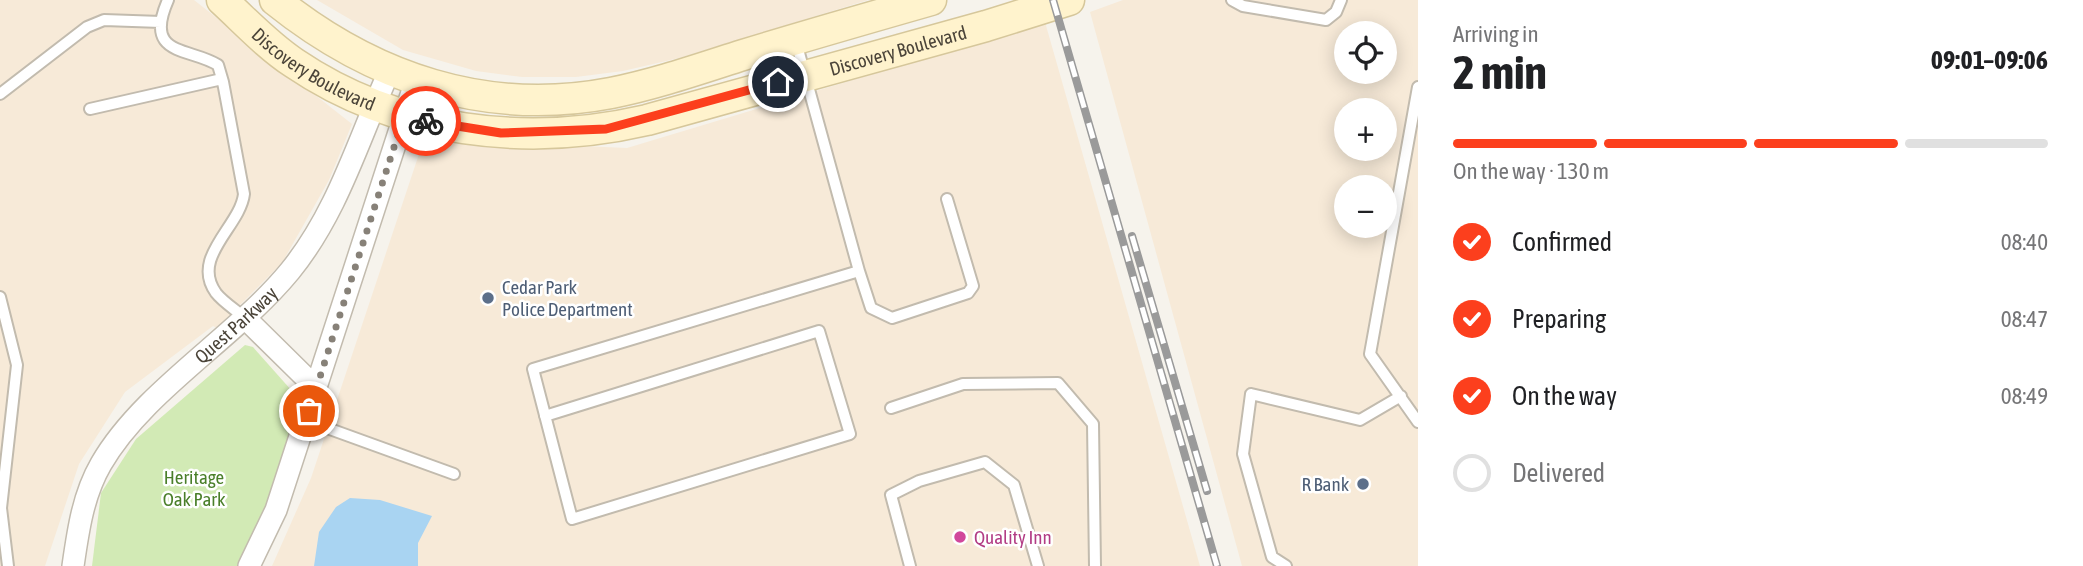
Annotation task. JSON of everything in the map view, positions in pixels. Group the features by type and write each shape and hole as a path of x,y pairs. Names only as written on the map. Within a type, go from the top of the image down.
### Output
{"street":[{"name":"Discovery Boulevard","path":"222,0 292,62 337,90 404,116 501,133 606,129 986,26 1069,0"},
{"name":"Discovery Boulevard","path":"275,0 343,47 402,76 462,93 508,99 562,99 609,93 665,80 931,0"},
{"name":"Quest Parkway","path":"74,566 87,496 100,466 119,436 245,318 289,272 314,239 336,200 373,106 402,76"},
{"path":"249,566 276,510 404,116 402,76"},
{"path":"245,318 306,378 313,396"}],"lane":[{"path":"168,0 161,22 162,36 172,48 187,55 205,57 218,65 222,79 244,194 242,209 210,255 210,278 216,292 245,318"},
{"path":"1232,0 1243,6 1326,20 1336,12 1341,0"},
{"path":"0,94 87,27 104,20 161,22"},
{"path":"795,39 871,308 892,318 968,293 973,286 947,199"},
{"path":"90,109 222,79"},
{"path":"1418,87 1370,354 1418,422"},
{"path":"545,416 819,331 850,434 572,519 545,416 533,369 859,271"},
{"path":"0,297 17,365 1,508 8,566"},
{"path":"891,408 963,384 1058,383 1093,424 1096,566"},
{"path":"1286,566 1272,557 1243,454 1251,394 1360,420 1401,397"},
{"path":"313,396 327,428 454,474"},
{"path":"910,566 891,495 919,481 985,462 1014,485 1038,566"}],"shaded area":[{"path":"0,0 194,0 352,124 329,180 282,263 217,328 213,326 125,392 79,464 45,566 0,566"},
{"path":"317,0 868,0 679,58 623,71 576,77 522,77 476,71 403,50"},
{"path":"1123,0 1418,0 1418,566 1242,566 1090,12"},
{"path":"1045,22 1200,566 272,566 311,478 424,139 627,148"}],"green space":[{"name":"Heritage Oak Park","path":"245,345 253,347 300,400 300,409 259,532 238,566 92,566 101,493 136,439"}],"water":[{"path":"350,498 380,500 432,516 418,543 418,566 314,566 319,532 336,507"}],"railway":[{"path":"1053,0 1217,566"},
{"path":"1132,236 1207,491"}],"way so far":[{"path":"309,411 404,116 426,121"}],"place":[{"name":"Cedar Park Police Department","path":"488,298"},
{"name":"R Bank","path":"1363,484"},
{"name":"Quality Inn","path":"960,537"}],"route":[{"path":"426,121 501,133 606,129 647,120 778,82"}]}
